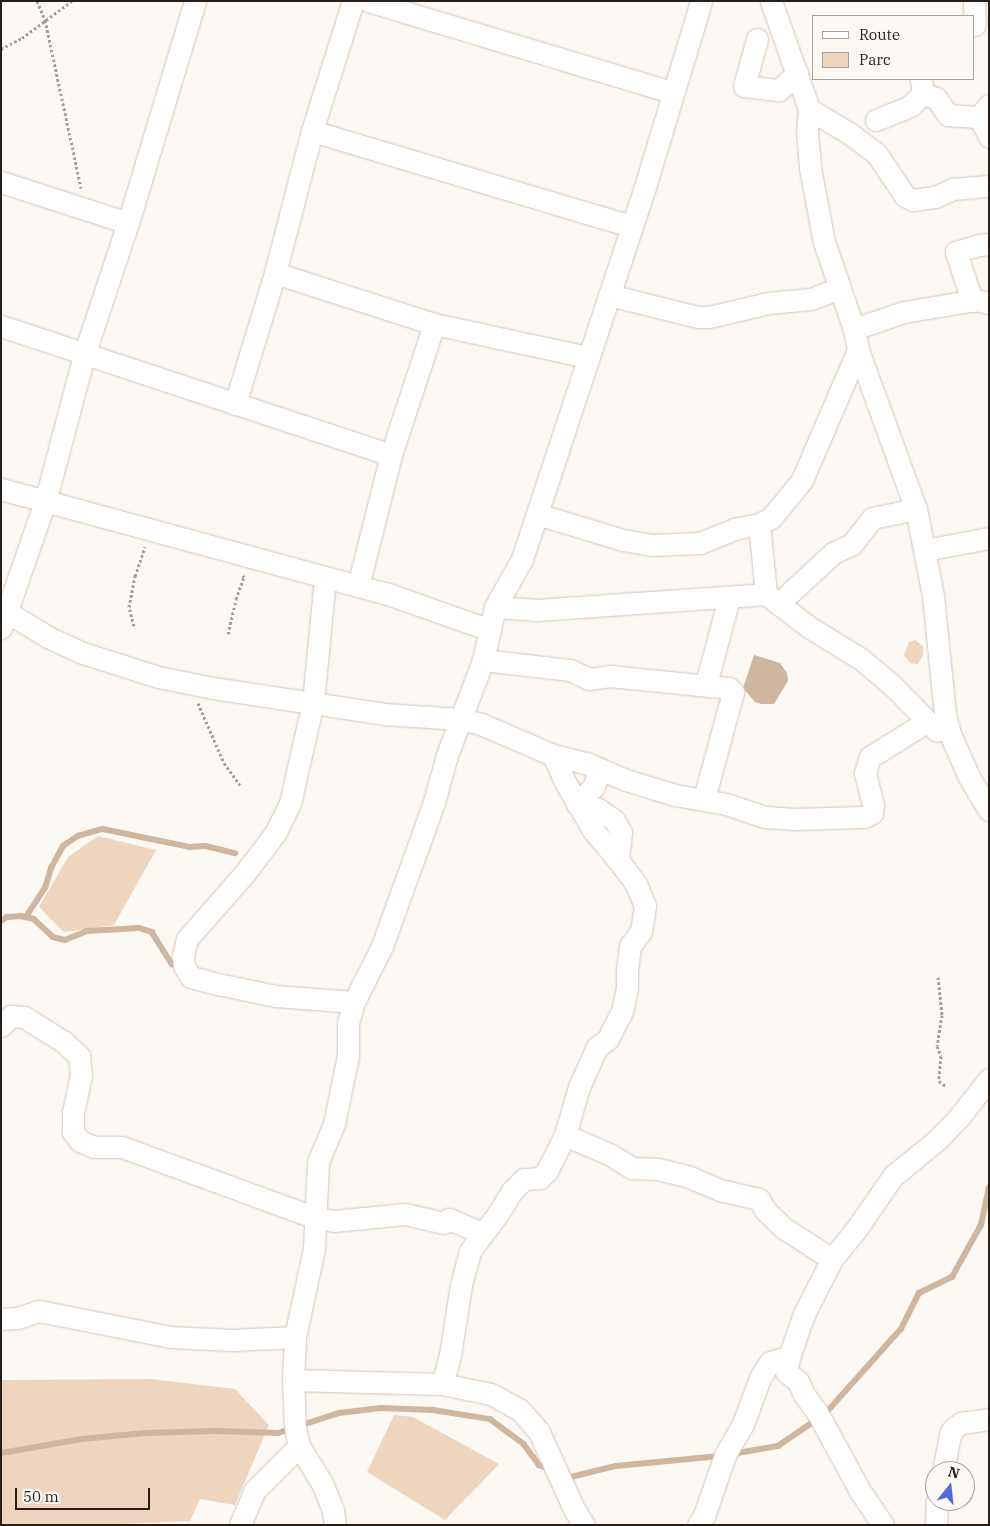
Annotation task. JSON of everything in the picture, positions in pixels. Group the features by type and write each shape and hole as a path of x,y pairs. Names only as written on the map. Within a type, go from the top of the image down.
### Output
{"street":[{"path":"195,1 128,223 84,355 44,502 4,620 83,653 158,677 384,714 460,719 481,724 553,755 586,762 626,780 675,795 704,799 765,817 795,819 864,817 872,813 873,805 865,773 870,757 926,722"},
{"path":"235,404 275,273 312,131 353,1"},
{"path":"368,1 672,92"},
{"path":"335,1525 333,1510 322,1483 299,1446 294,1421 293,1380 295,1338 314,1248 318,1162 334,1124 348,1056 348,1024 354,1002 385,937 434,802 460,719 467,706 483,660 495,607 522,559 609,294 701,1"},
{"path":"771,1 809,109 807,132 814,190 824,242 854,330 858,350 916,509 933,596 945,715 950,734 969,777 989,810"},
{"path":"974,1 979,26"},
{"path":"757,39 744,86 780,90 797,73"},
{"path":"876,120 910,106 922,86 936,98 948,115 984,111 989,137"},
{"path":"809,109 876,153 905,196 913,200 935,197 953,189 989,186"},
{"path":"312,131 630,226"},
{"path":"1,182 95,214 128,223"},
{"path":"854,330 904,312 980,302 956,252 989,244"},
{"path":"275,273 434,324 588,357"},
{"path":"609,294 698,317 710,318 768,303 811,298 840,288"},
{"path":"358,586 391,455 434,324"},
{"path":"1,326 391,455"},
{"path":"537,514 600,534 650,545 700,543 734,530 759,524 771,518 802,480 858,350"},
{"path":"1,489 388,594 490,630"},
{"path":"772,599 833,553 852,544 872,518 916,509"},
{"path":"759,524 772,599"},
{"path":"925,550 989,538"},
{"path":"325,578 313,702 290,803 276,832 240,880 187,939 183,955 184,966 191,976 218,984 276,996 354,1002"},
{"path":"495,607 537,610 729,598 772,599 808,628 861,659 892,685 926,722 936,730 950,734"},
{"path":"706,684 729,598"},
{"path":"483,660 570,670 589,679 610,676 643,681 706,684 729,688 733,692 704,799"},
{"path":"553,755 577,804"},
{"path":"577,804 594,786 599,769"},
{"path":"442,1384 450,1355 461,1284 470,1252 497,1216 512,1191 524,1179 540,1178 547,1171 565,1135 579,1087 597,1047 608,1039 622,1010 627,988 630,946 641,931 645,906 636,884 618,860 621,832 614,820 598,809 577,804"},
{"path":"1,1026 11,1016 24,1017 64,1042 79,1056 81,1075 73,1112 72,1132 80,1141 94,1147 122,1148 316,1218 334,1221 405,1214 443,1223 449,1219 482,1234"},
{"path":"883,1525 860,1491 817,1412 803,1393 798,1381 786,1372 789,1357 804,1314 832,1259 856,1231 893,1176 937,1140 960,1116 989,1079"},
{"path":"565,1135 612,1155 632,1168 658,1169 687,1176 720,1190 759,1199 765,1210 785,1229 832,1259"},
{"path":"1,1319 17,1318 39,1312 170,1337 232,1340 295,1338"},
{"path":"698,1525 704,1516 725,1455 743,1424 760,1378 770,1362 789,1357"},
{"path":"293,1380 442,1384 491,1394 520,1410 538,1432 574,1509 584,1525"},
{"path":"945,1461 950,1434 954,1428 961,1423 989,1419"},
{"path":"240,1525 255,1490 299,1446"},
{"path":"936,1525 937,1511"}],"path":[{"path":"37,1 45,20 81,187 95,214"},
{"path":"1,49 72,1"},
{"path":"134,626 129,607 135,576 147,542"},
{"path":"226,551 244,577 228,634"},
{"path":"193,684 198,704 218,750 240,785"},
{"path":"938,977 942,1015 937,1046 941,1056 940,1081 947,1087"}],"green space":[{"path":"915,640 923,646 923,655 918,664 910,663 904,655 909,642"},
{"path":"98,836 156,850 114,925 64,932 39,907 68,857"},
{"path":"151,1379 235,1389 269,1425 235,1505 200,1499 190,1521 99,1525 1,1525 1,1380"},
{"path":"394,1415 413,1417 499,1464 445,1520 367,1472"}],"shaded area":[{"path":"754,655 780,663 787,673 788,681 774,704 755,702 743,688"}],"waterway":[{"path":"26,917 45,888 51,868 63,846 78,836 103,829 190,847 206,846 235,853"},
{"path":"1,921 7,917 21,916 34,919 53,937 65,940 87,931 139,928 152,932 172,964"},
{"path":"824,1415 901,1329 919,1293 952,1277 981,1225 989,1188"},
{"path":"299,1426 339,1413 381,1408 433,1410 490,1419 524,1444 539,1465 549,1469"},
{"path":"732,1454 778,1446 816,1420"},
{"path":"1,1453 82,1439 145,1433 215,1431 278,1433 290,1429"},
{"path":"564,1477 567,1478 616,1466 720,1456"}]}
